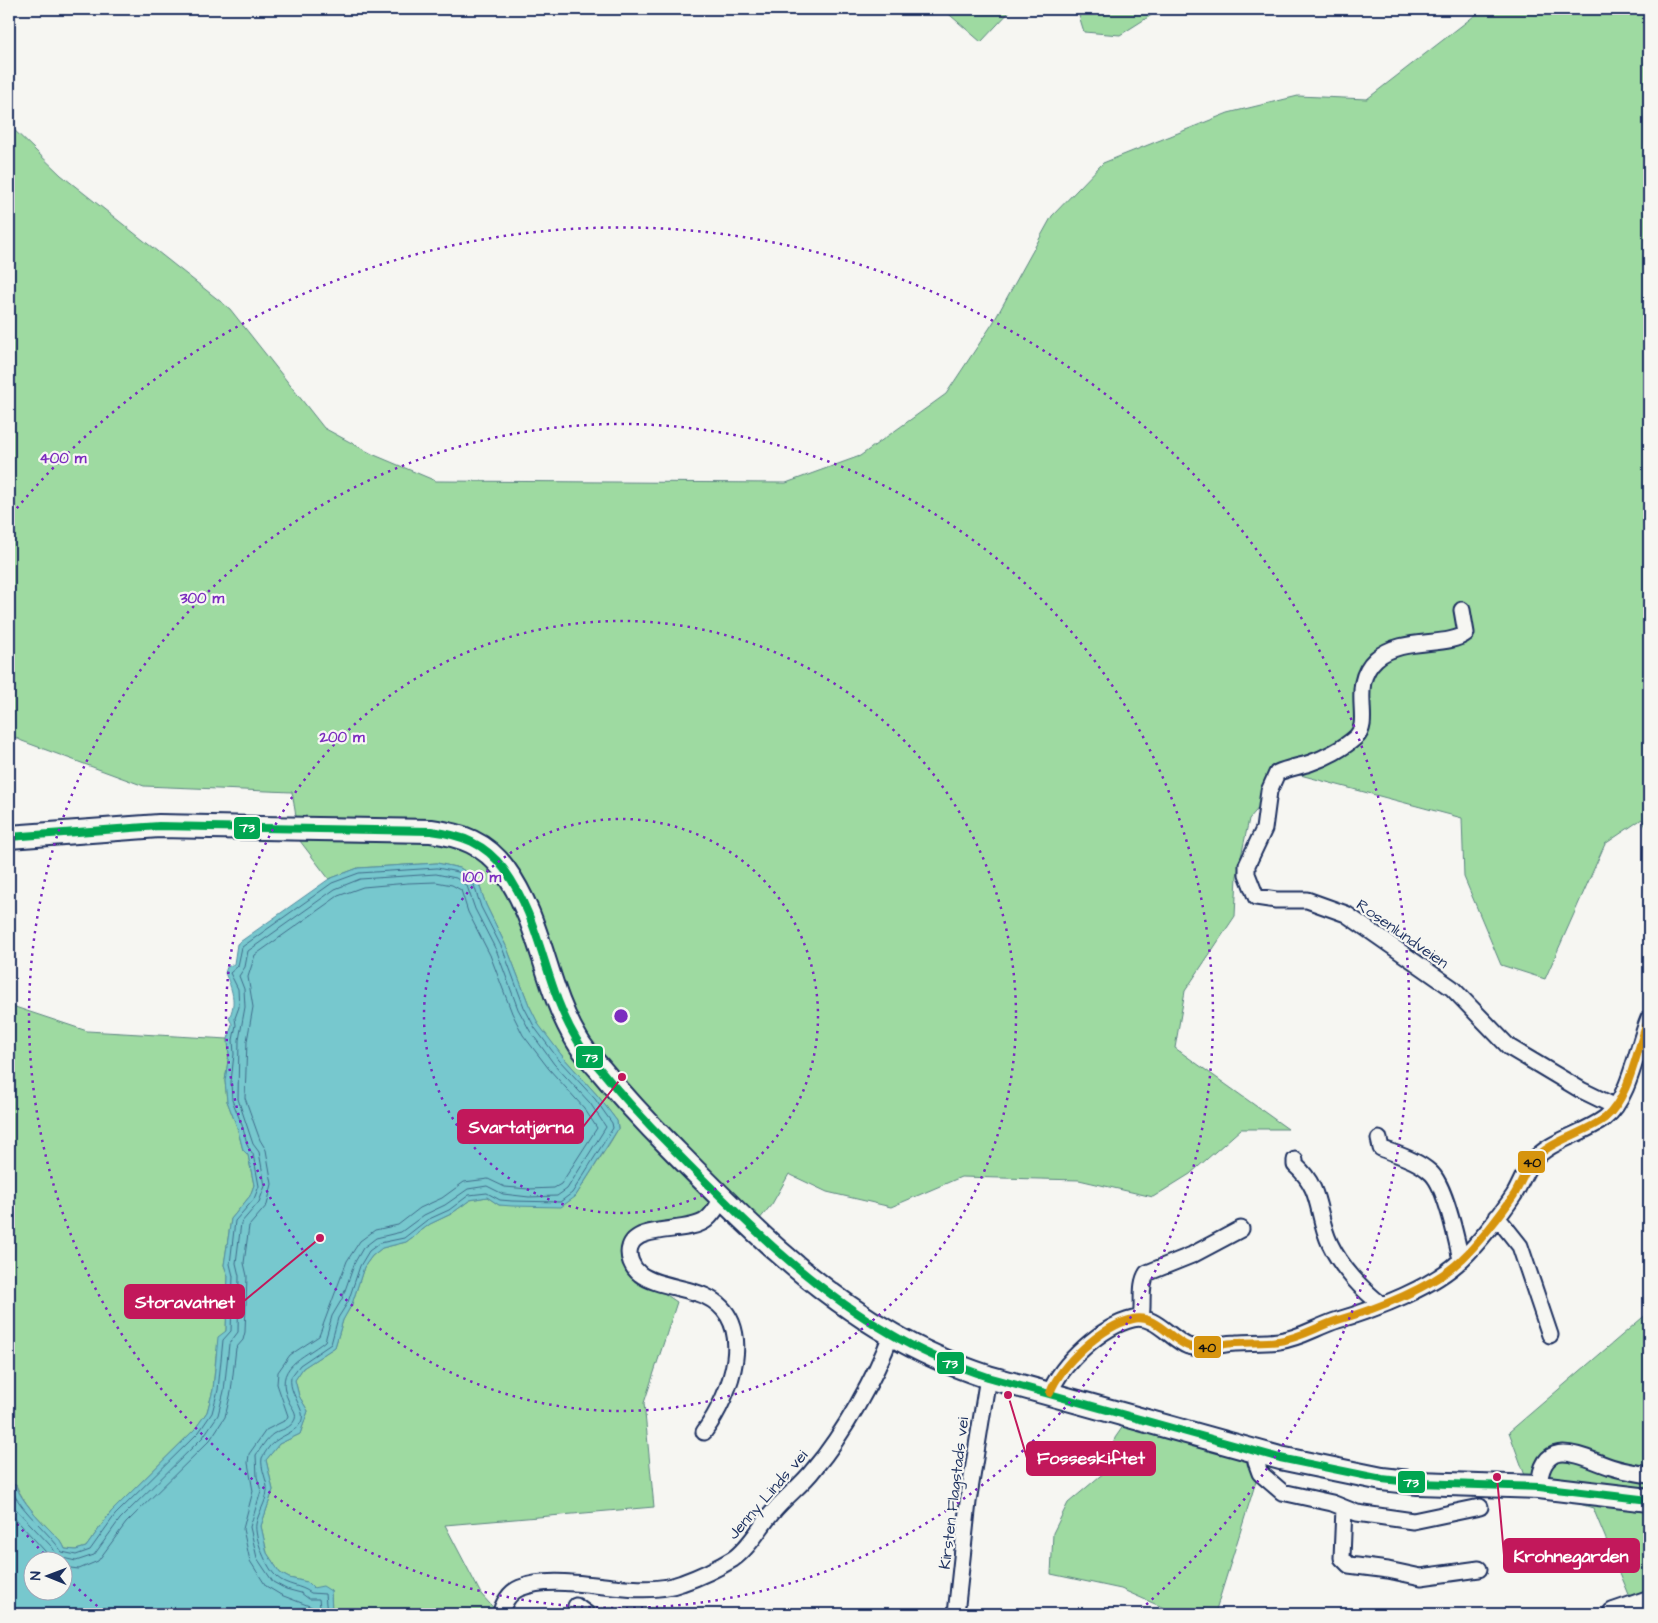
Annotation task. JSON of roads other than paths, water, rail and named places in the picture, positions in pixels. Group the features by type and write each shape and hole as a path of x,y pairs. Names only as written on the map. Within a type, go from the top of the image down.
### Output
{"main road":[{"path":"9,837 188,825 431,831 465,838 485,848 503,867 518,890 530,914 563,1017 578,1043 636,1112 722,1199 807,1276 891,1334 959,1366 988,1377 1257,1452 1382,1479 1418,1484 1539,1487 1649,1500"},
{"path":"1614,1614 1649,1602"}],"street":[{"name":"Rosenlundveien","path":"1462,610 1466,633 1460,638 1430,641 1393,649 1377,658 1369,667 1364,674 1361,684 1363,721 1358,736 1320,759 1287,768 1277,773 1269,791 1264,830 1247,865 1249,882 1256,897 1276,900 1307,900 1346,914 1452,988 1509,1047 1581,1090 1614,1106"},
{"path":"1050,1393 1054,1384 1081,1351 1112,1327 1141,1318 1150,1321 1188,1346 1206,1347 1233,1343 1288,1340 1382,1305 1427,1283 1461,1260 1514,1194 1532,1162 1556,1144 1604,1119 1614,1106 1634,1067 1649,1018"},
{"path":"1379,1140 1381,1148 1413,1161 1432,1174 1438,1183 1457,1238 1461,1260"},
{"path":"1294,1160 1295,1165 1304,1172 1314,1189 1330,1244 1347,1270 1370,1296 1382,1305"},
{"path":"704,1432 714,1418 728,1389 735,1359 735,1332 732,1323 721,1306 704,1296 639,1274 631,1264 629,1252 633,1240 639,1236 682,1228 705,1220 722,1199"},
{"path":"1497,1217 1520,1246 1550,1335"},
{"path":"1141,1318 1142,1284 1147,1273 1192,1256 1241,1229"},
{"name":"Jenny Linds vei","path":"501,1614 502,1608 512,1593 530,1585 559,1583 634,1588 674,1586 733,1559 744,1549 782,1501 818,1464 856,1405 891,1334"},
{"name":"Kirsten Flagstads vei","path":"956,1614 968,1502 988,1377"},
{"path":"1257,1452 1256,1462 1260,1473 1282,1492 1344,1508 1356,1513 1413,1521 1480,1507"},
{"path":"1539,1487 1540,1478 1548,1459 1555,1454 1564,1452 1574,1453 1613,1468 1649,1475"},
{"path":"1344,1508 1342,1558 1349,1565 1421,1578 1479,1569"}],"water":[{"path":"437,863 460,868 477,878 486,905 507,948 529,1005 539,1025 563,1057 598,1096 617,1121 618,1129 575,1197 561,1207 499,1205 487,1197 470,1200 451,1214 430,1224 406,1242 382,1248 372,1256 364,1267 352,1304 343,1320 335,1347 303,1368 295,1380 299,1396 308,1411 300,1434 279,1444 266,1460 273,1490 261,1526 267,1553 280,1573 289,1578 307,1582 313,1588 323,1586 331,1591 332,1614 9,1614 9,1485 15,1485 31,1509 60,1540 65,1549 76,1550 86,1547 111,1512 195,1429 207,1412 213,1390 218,1337 226,1331 228,1276 224,1265 231,1219 250,1196 254,1185 248,1155 243,1150 227,1101 225,1081 229,1054 228,1039 232,1024 229,1018 233,1001 225,973 227,967 234,964 237,944 329,879 358,868"}],"place":[{"name":"Svartatjørna","path":"622,1077"},
{"name":"Storavatnet","path":"320,1238"},
{"name":"Fosseskiftet","path":"1008,1395"},
{"name":"Krohnegården","path":"1497,1477"}]}
